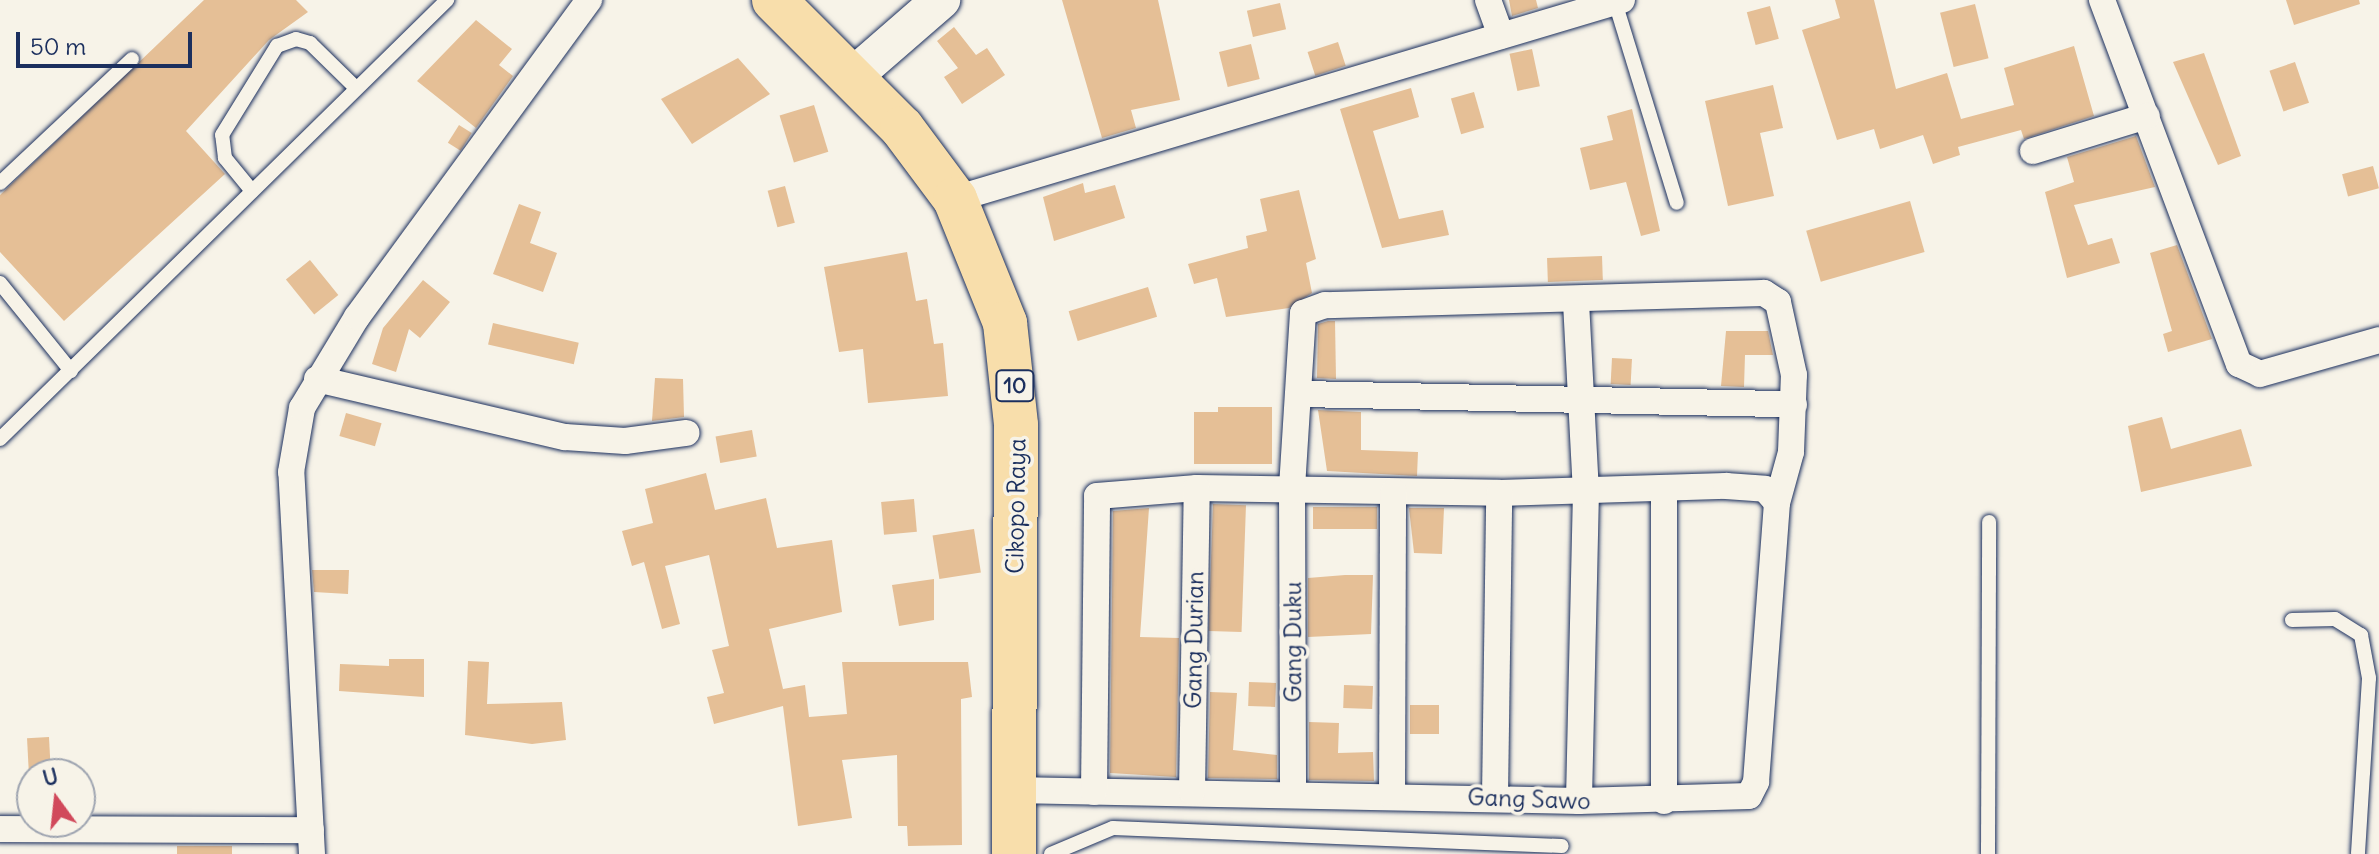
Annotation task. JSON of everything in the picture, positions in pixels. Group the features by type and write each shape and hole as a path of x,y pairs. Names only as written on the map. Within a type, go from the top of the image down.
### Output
{"highway":[{"name":"Cikopo Raya","path":"774,0 902,128 955,199 992,281 1015,385 1014,854"}],"main road":[{"path":"850,79 941,0"}],"street":[{"path":"12,837 311,842 291,472 295,435 317,379 589,0"},
{"path":"1488,0 1501,36"},
{"path":"2102,0 2244,368 2260,374 2379,340"},
{"path":"955,199 1618,1"},
{"path":"2033,151 2147,116"},
{"name":"Gang Sawo","path":"1013,790 1579,801 1743,799 1755,787 1777,503 1794,404 1785,311 1764,293 1576,302"},
{"path":"1576,302 1585,401 1586,491 1579,801"},
{"name":"Gang Duku","path":"1293,795 1292,489 1301,394 1298,324 1311,308 1576,302"},
{"path":"317,379 565,437 625,441 686,433"},
{"path":"1301,394 1794,404"},
{"path":"1094,792 1094,501 1197,488 1499,493 1664,492 1754,487 1770,492 1777,503"},
{"name":"Gang Durian","path":"1192,792 1197,488"},
{"path":"1392,796 1393,492"},
{"path":"1664,492 1664,801"},
{"path":"1495,797 1499,493"}],"lane":[{"path":"0,439 447,0"},
{"path":"1618,1 1677,203"},
{"path":"252,191 225,158 222,135 277,46 296,39 310,43 356,88"},
{"path":"0,183 132,59"},
{"path":"0,283 71,371"},
{"path":"1988,854 1989,522"},
{"path":"2292,620 2335,619 2361,635 2369,678 2358,854"},
{"path":"1051,854 1113,828 1474,849 1562,846"}],"building":[{"path":"204,0 296,0 308,12 269,40 186,131 225,174 64,321 0,252 0,195"},
{"path":"1062,0 1158,0 1180,100 1131,110 1136,128 1102,138"},
{"path":"1509,0 1536,0 1538,8 1512,16"},
{"path":"1835,0 1874,0 1896,89 1947,73 1961,119 2014,105 2004,68 2074,46 2094,116 2024,139 2021,130 1958,147 1960,155 1933,164 1923,135 1880,149 1874,129 1837,140 1802,30 1840,18"},
{"path":"2286,0 2359,0 2360,4 2294,25"},
{"path":"1280,3 1286,29 1253,37 1247,11"},
{"path":"1975,4 1989,58 1954,67 1940,13"},
{"path":"1770,6 1779,39 1756,45 1747,12"},
{"path":"476,20 512,49 499,65 513,76 476,128 417,81"},
{"path":"954,27 976,55 987,48 1005,75 962,104 944,77 958,68 937,41"},
{"path":"1338,42 1346,66 1315,76 1308,52"},
{"path":"1251,44 1260,79 1228,87 1219,52"},
{"path":"1532,49 1540,86 1517,91 1510,54"},
{"path":"2204,53 2241,156 2218,165 2173,62"},
{"path":"738,58 770,94 692,144 661,99"},
{"path":"2295,62 2309,103 2283,111 2269,71"},
{"path":"1773,85 1783,128 1760,133 1774,196 1728,206 1705,101"},
{"path":"1411,88 1419,117 1373,131 1399,219 1443,210 1449,235 1382,248 1340,109"},
{"path":"1474,92 1484,128 1461,134 1451,99"},
{"path":"814,105 828,152 794,162 780,116"},
{"path":"1632,109 1660,231 1641,236 1626,182 1590,190 1580,148 1613,140 1607,116"},
{"path":"459,125 472,133 461,151 448,143"},
{"path":"2136,136 2155,187 2074,205 2088,245 2112,238 2120,263 2067,278 2045,192 2074,182 2067,157"},
{"path":"2373,166 2379,188 2348,196 2342,174"},
{"path":"1083,183 1085,193 1115,185 1125,218 1054,241 1043,197"},
{"path":"785,186 795,223 777,227 768,191"},
{"path":"1299,190 1316,259 1306,263 1312,293 1289,308 1226,317 1217,278 1194,284 1188,264 1248,248 1246,236 1267,231 1260,199"},
{"path":"1910,201 1925,252 1821,282 1806,231"},
{"path":"519,204 541,212 530,243 557,253 543,292 493,274"},
{"path":"2177,245 2212,339 2168,352 2163,334 2172,331 2150,253"},
{"path":"907,252 916,301 927,299 934,344 943,343 948,396 868,403 863,349 839,352 824,267"},
{"path":"1602,256 1603,280 1548,282 1547,258"},
{"path":"310,260 338,295 314,314 286,280"},
{"path":"423,280 450,302 420,338 409,329 396,372 372,364 383,328"},
{"path":"1148,287 1157,317 1078,341 1069,311"},
{"path":"1335,321 1336,379 1317,378 1318,324"},
{"path":"493,323 579,343 574,364 488,344"},
{"path":"1726,331 1768,331 1773,355 1745,355 1744,387 1721,386"},
{"path":"1612,358 1632,359 1631,385 1611,384"},
{"path":"655,378 683,379 684,417 652,421"},
{"path":"1218,407 1272,407 1272,464 1194,464 1194,412 1218,412"},
{"path":"1318,410 1361,412 1361,450 1418,452 1417,476 1327,471"},
{"path":"346,413 382,423 375,446 339,436"},
{"path":"2162,417 2171,449 2241,429 2252,466 2141,492 2128,426"},
{"path":"752,430 757,457 720,463 716,436"},
{"path":"706,473 715,510 766,498 777,548 832,540 842,612 769,629 783,689 805,685 809,717 847,714 842,662 968,662 972,697 961,699 962,845 908,846 907,826 898,826 897,755 842,760 852,818 798,826 783,706 714,724 707,697 724,693 712,650 729,646 709,555 665,566 680,624 662,629 644,562 632,566 622,531 653,523 645,489"},
{"path":"914,499 917,532 884,535 881,502"},
{"path":"1213,504 1246,505 1242,632 1209,631"},
{"path":"1313,507 1377,507 1377,529 1313,529"},
{"path":"1149,508 1140,637 1179,638 1176,777 1110,773 1113,511"},
{"path":"1409,508 1444,508 1442,554 1414,553"},
{"path":"974,529 981,572 939,579 933,536"},
{"path":"312,570 349,570 348,594 314,592"},
{"path":"1373,575 1371,634 1308,637 1308,578"},
{"path":"934,579 934,620 899,626 892,585"},
{"path":"389,659 424,659 424,697 339,691 340,664 389,666"},
{"path":"468,661 489,662 487,704 562,702 566,740 532,744 465,735"},
{"path":"1249,682 1276,683 1275,707 1248,706"},
{"path":"1344,685 1373,686 1372,709 1343,708"},
{"path":"1210,692 1237,693 1233,750 1277,755 1277,779 1208,778"},
{"path":"1410,705 1439,705 1439,734 1410,734"},
{"path":"1309,722 1339,723 1338,753 1373,752 1374,781 1309,780"},
{"path":"49,737 50,758 28,758 27,738"},
{"path":"177,846 232,846 232,854 177,854"}]}
